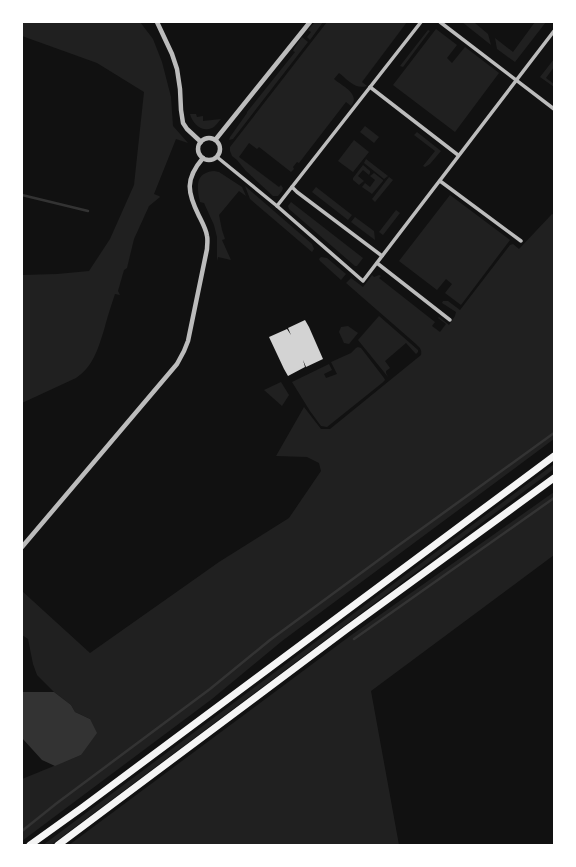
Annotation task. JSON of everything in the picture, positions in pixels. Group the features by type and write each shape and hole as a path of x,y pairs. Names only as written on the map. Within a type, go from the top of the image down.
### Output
{"highway":[{"path":"30,845 89,803 554,456"},
{"path":"58,845 346,629 554,478"}],"street":[{"path":"157,22 172,54 177,70 183,123 186,129 201,142"},
{"path":"216,139 310,22"},
{"path":"277,206 421,22"},
{"path":"440,22 554,109"},
{"path":"217,157 277,206 363,281 554,31"},
{"path":"370,87 458,155"},
{"path":"208,138 216,139 221,148 220,153 214,159 206,160 198,150 199,146 201,142 208,138"},
{"path":"22,546 176,364 184,351 188,341 207,249 207,236 189,192 190,179 203,158"},
{"path":"440,181 521,241"},
{"path":"292,187 296,192 382,256"},
{"path":"377,263 450,320"}],"shaded area":[{"path":"22,22 140,22 153,39 162,62 171,97 173,126 188,143 176,139 154,194 160,197 149,206 134,239 127,268 124,270 118,291 120,295 115,294 99,344 91,363 82,374 76,378 22,403 22,275 89,271 110,239 134,185 144,92 97,63 22,36"},
{"path":"315,22 323,22 310,40 307,37 311,32 308,30"},
{"path":"327,22 407,22 362,82 367,86 363,87 355,85 339,73 334,79 352,94 354,98 353,102 351,106 346,102 299,163 297,162 293,167 294,169 291,172 259,147 257,149 249,143 239,157 279,187 281,185 283,188 282,191 278,196 273,196 232,156 230,147"},
{"path":"462,22 475,23 488,34 491,45"},
{"path":"535,22 546,22 515,62 497,49 495,38 513,52"},
{"path":"436,29 457,45 447,58 452,63 465,47 499,73 455,132 393,85"},
{"path":"428,30 430,31 403,67 400,66"},
{"path":"302,37 308,42 233,139 229,140 247,112 295,52 293,51"},
{"path":"554,59 554,67 546,78 554,84 554,87 540,77"},
{"path":"190,114 196,114 197,117 203,116 203,121 221,119 213,127 205,129 195,124"},
{"path":"365,126 379,137 374,143 360,132"},
{"path":"417,132 441,151 430,164 425,167 423,166 435,151 414,135"},
{"path":"354,140 369,152 353,172 338,161"},
{"path":"366,159 388,176 384,179 364,163"},
{"path":"363,165 370,171 370,173 369,175 363,170 358,176 364,181 359,185 353,180 353,178"},
{"path":"214,171 219,172 242,187 246,196 239,191 219,215 225,239 222,240 231,260 218,257 217,261 217,237 214,225 204,203 200,202 199,198 199,179 205,173"},
{"path":"374,173 383,181 372,194 362,187 365,183 370,187 375,180 370,176"},
{"path":"389,177 393,180 375,202 372,199"},
{"path":"245,186 312,244 314,249 312,252 250,199"},
{"path":"316,187 352,215 348,220 312,192"},
{"path":"450,195 510,240 461,305 445,293 452,284 446,279 437,290 399,261"},
{"path":"291,202 363,258 357,266 355,266 289,209 288,206"},
{"path":"396,210 400,213 383,235 379,232"},
{"path":"552,214 554,215 554,439 282,641 212,699 22,841 22,779 81,755 90,719 75,712 71,705 54,692 37,675 33,664 28,639 22,635 22,591 90,653 219,562 289,518 321,471 319,463 307,457 276,456 304,407 321,429 330,429 421,355 421,351 416,344 346,283 351,278 363,287 372,275 374,277 379,275 381,276 379,278 435,322 432,326 440,332 446,324 438,318 439,317 449,325 456,312 442,303 443,301 448,301 460,310 510,245 513,244 519,249"},
{"path":"355,217 374,231 375,240 351,222"},
{"path":"321,257 327,258 346,274 341,280 320,261 319,259"},
{"path":"379,316 418,350 416,354 406,343 385,361 390,368 386,371 388,377 358,340"},
{"path":"348,326 358,333 349,344 344,343 339,332 341,327"},
{"path":"358,347 361,348 385,380 327,427 321,426 292,382 329,364 332,370 324,374 326,378 337,374 331,362 351,353"},
{"path":"281,382 289,395 282,406 264,390"},
{"path":"554,464 554,469 51,845 43,845"},
{"path":"554,492 554,555 371,691 399,845 69,845 350,636"},
{"path":"22,692 54,692 71,705 75,712 90,719 97,733 81,755 55,766 42,760 22,738"}],"building":[{"path":"305,320 323,359 306,367 303,360 305,367 288,376 269,337 287,329 291,335 288,328"}],"waterway":[{"path":"22,195 88,211"},
{"path":"22,831 57,803 210,689 270,640 554,433"},
{"path":"354,639 554,498"}]}
